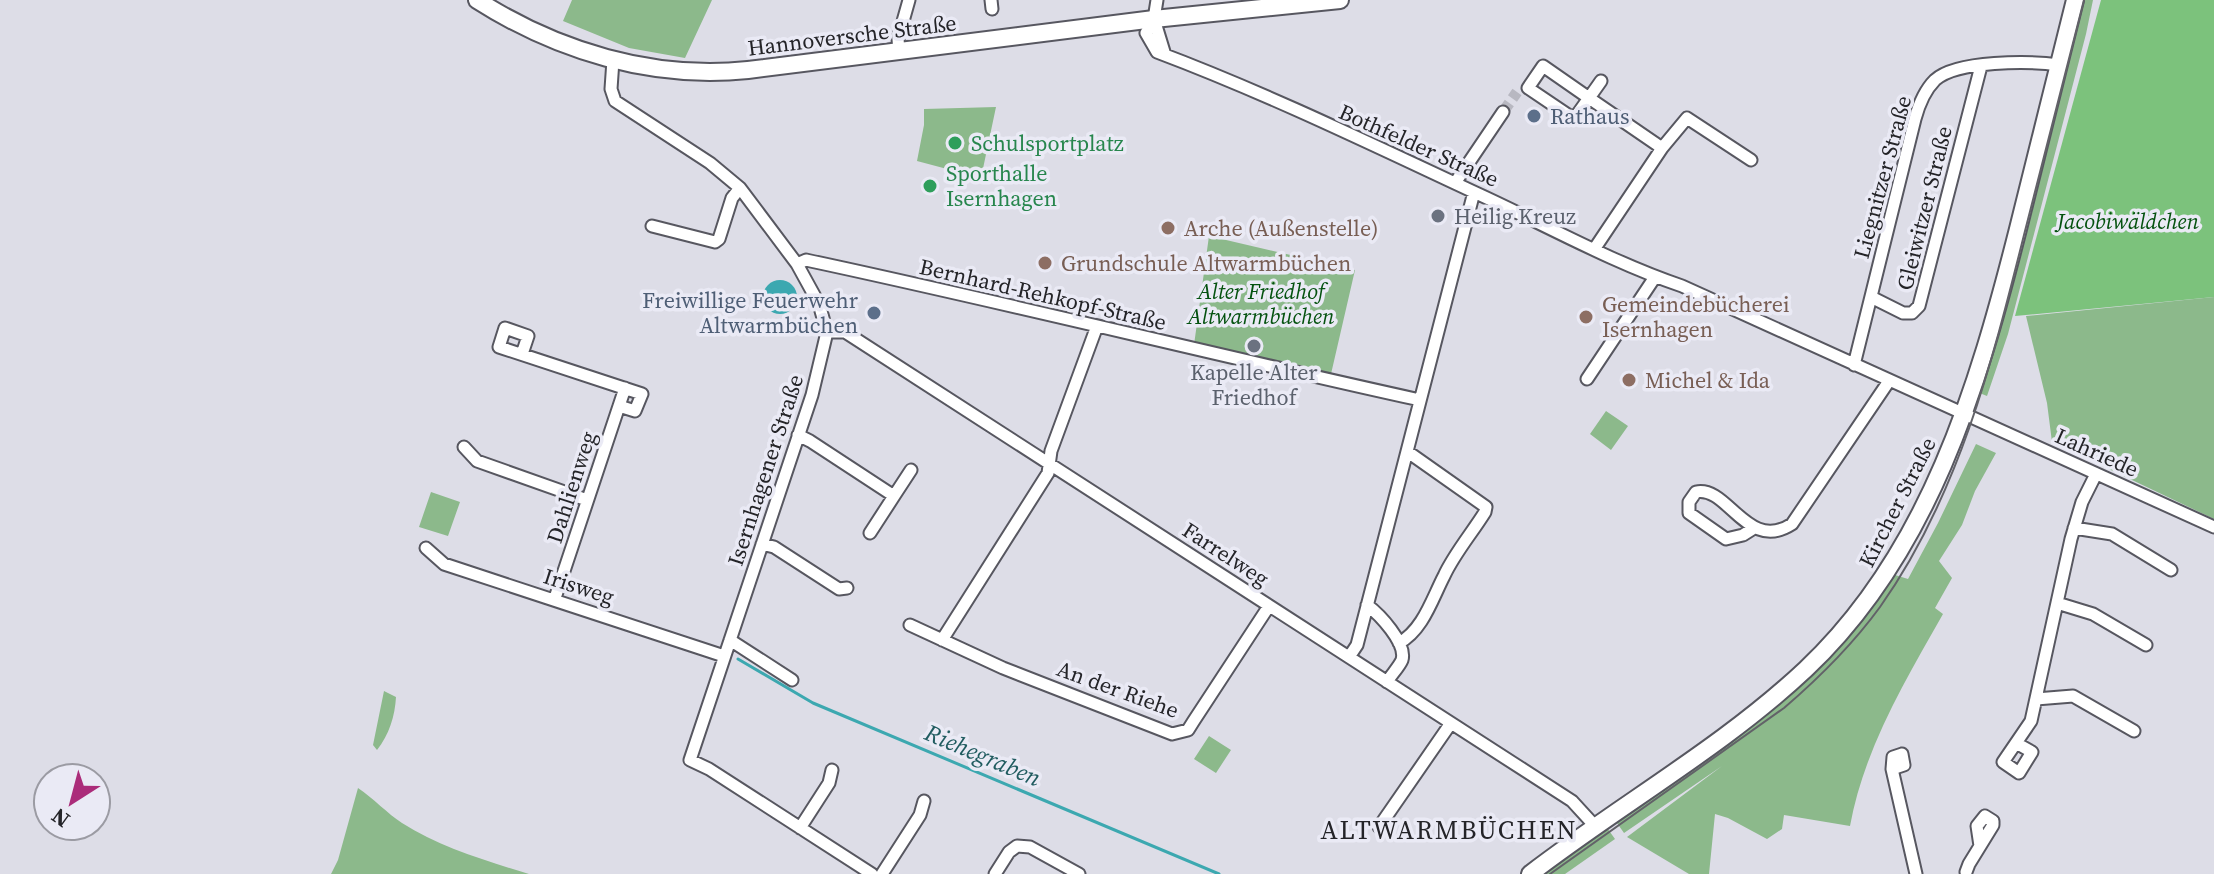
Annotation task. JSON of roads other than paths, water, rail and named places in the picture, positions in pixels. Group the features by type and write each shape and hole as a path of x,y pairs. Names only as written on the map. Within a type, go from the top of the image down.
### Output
{"main road":[{"name":"Hannoversche Straße","path":"477,0 548,38 613,60 666,70 735,72 1154,19 1247,4 1340,0"},
{"name":"Kircher Straße","path":"1530,874 1594,825 1727,733 1807,668 1892,567 1923,508 1963,414 1991,334 2075,0"}],"street":[{"path":"899,51 898,39 909,0"},
{"path":"1154,19 1157,0"},
{"name":"Bothfelder Straße","path":"1154,19 1165,55 1963,414"},
{"path":"613,60 611,89 615,101 710,163 740,188 797,264 819,304 827,332"},
{"name":"Liegnitzer Straße","path":"1854,365 1919,103 1925,92 1942,75 1952,70 2022,61 2059,65"},
{"path":"1601,81 1589,98 1574,119 1523,90 1543,66 1589,98 1662,148"},
{"name":"Gleiwitzer Straße","path":"1871,297 1903,313 1912,313 1919,306 1981,66"},
{"path":"1455,183 1503,112"},
{"path":"1595,248 1662,148 1687,118 1751,160"},
{"path":"652,226 715,242 719,239 732,198 740,188"},
{"path":"1349,657 1357,645 1474,192"},
{"name":"Bernhard-Rehkopf-Straße","path":"797,264 806,260 816,262 1420,400"},
{"path":"1587,379 1655,277"},
{"path":"942,640 1048,473 1051,451 1097,326"},
{"name":"Isernhagener Straße","path":"827,332 798,435 690,760 709,769 872,874"},
{"name":"Farrelweg","path":"827,332 845,332 1572,801 1594,825"},
{"path":"522,354 642,394 635,411 619,406"},
{"path":"1754,528 1743,535 1726,539 1689,513 1689,502 1696,492 1704,491 1754,528 1767,532 1782,531 1792,524 1889,381"},
{"name":"Dahlienweg","path":"555,598 625,388"},
{"name":"Lahriede","path":"1963,414 2214,527"},
{"path":"798,435 894,496"},
{"path":"464,447 477,461 587,500"},
{"path":"1399,643 1412,633 1434,600 1444,574 1486,507 1408,452"},
{"path":"870,533 911,470"},
{"path":"2016,743 2031,721 2074,528 2096,474"},
{"path":"2074,528 2112,534 2171,570"},
{"path":"762,544 774,547 839,589 847,588"},
{"name":"Irisweg","path":"426,548 444,564 724,656"},
{"path":"2057,603 2093,614 2146,645"},
{"path":"1367,605 1381,616 1399,643 1402,659 1387,682"},
{"name":"An der Riehe","path":"910,625 1006,670 1172,734 1181,733 1193,722 1269,606"},
{"path":"730,640 792,680"},
{"path":"2036,699 2073,696 2134,731"},
{"path":"1379,827 1451,723"},
{"path":"1892,769 1916,874"},
{"path":"800,828 829,783 832,770"},
{"path":"882,874 920,815 924,801"},
{"path":"995,874 1009,852 1017,846 1030,847 1079,874"},
{"path":"1954,874 1967,873 1980,846"}],"water":[{"path":"780,280 792,285 797,297 792,309 780,314 768,309 763,297 768,285"}],"waterway":[{"name":"Riehegraben","path":"738,659 813,703 1219,874"}],"tunnel":[{"path":"1503,112 1517,92"}],"tram line":[{"path":"1550,874 1784,708 1823,673 1859,634 1907,565 1951,475 1985,380 2084,0"}],"place":[{"name":"Rathaus","path":"1534,116"},
{"name":"Schulsportplatz","path":"955,143"},
{"name":"Sporthalle Isernhagen","path":"930,186"},
{"name":"Heilig Kreuz","path":"1438,216"},
{"name":"Arche (Außenstelle)","path":"1168,228"},
{"name":"Grundschule Altwarmbüchen","path":"1045,263"},
{"name":"Freiwillige Feuerwehr Altwarmbüchen","path":"874,313"},
{"name":"Gemeindebücherei Isernhagen","path":"1586,317"},
{"name":"Kapelle Alter Friedhof","path":"1254,346"},
{"name":"Michel & Ida","path":"1629,380"}],"district":[{"name":"ALTWARMBÜCHEN","path":"1449,830"}],"park label":[{"name":"Jacobiwäldchen","path":"2128,221"},
{"name":"Alter Friedhof Altwarmbüchen","path":"1261,304"}]}
